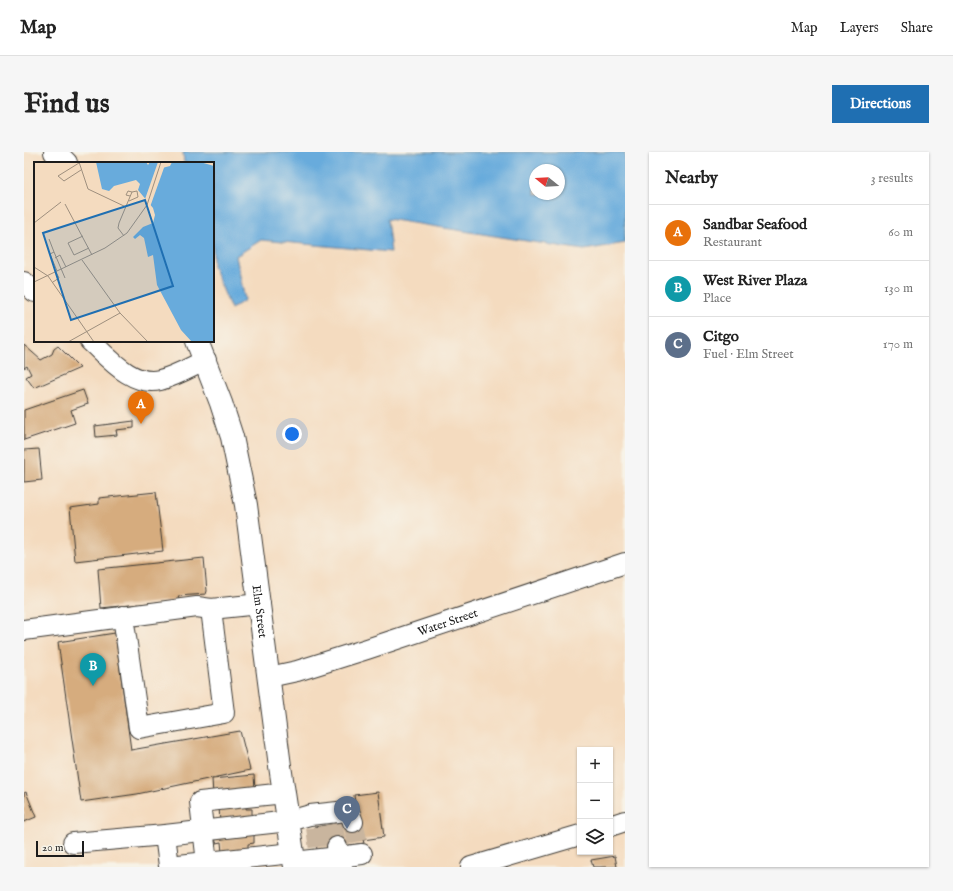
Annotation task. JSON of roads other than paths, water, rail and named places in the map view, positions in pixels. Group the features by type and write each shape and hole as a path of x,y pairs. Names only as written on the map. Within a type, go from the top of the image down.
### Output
{"main road":[{"path":"55,152 65,162"},
{"name":"Elm Street","path":"201,351 222,403 232,437 246,505 294,861"}],"street":[{"path":"91,342 118,366 134,377 148,381 160,380 201,351"},
{"name":"Water Street","path":"269,677 297,671 368,649 625,563"},
{"path":"24,630 197,607 211,609 260,604"},
{"path":"123,616 139,728 224,713 211,609"},
{"path":"207,863 200,802 285,793"},
{"path":"73,843 165,835 289,821 323,820 347,811 353,822"},
{"path":"613,825 625,821"},
{"path":"165,835 169,866 207,863 294,861 331,856 362,855"},
{"path":"471,867 577,836"}],"water":[{"path":"183,152 625,152 625,243 584,250 387,219 391,252 261,240 236,256 245,300 231,309 214,268 214,162 184,162"}],"tunnel":[{"path":"353,822 358,844"},
{"path":"332,824 337,847"},
{"path":"316,827 319,850"}],"place":[{"name":"Sandbar Seafood","path":"141,424"},
{"name":"West River Plaza","path":"93,686"},
{"name":"Citgo","path":"347,829"}]}
